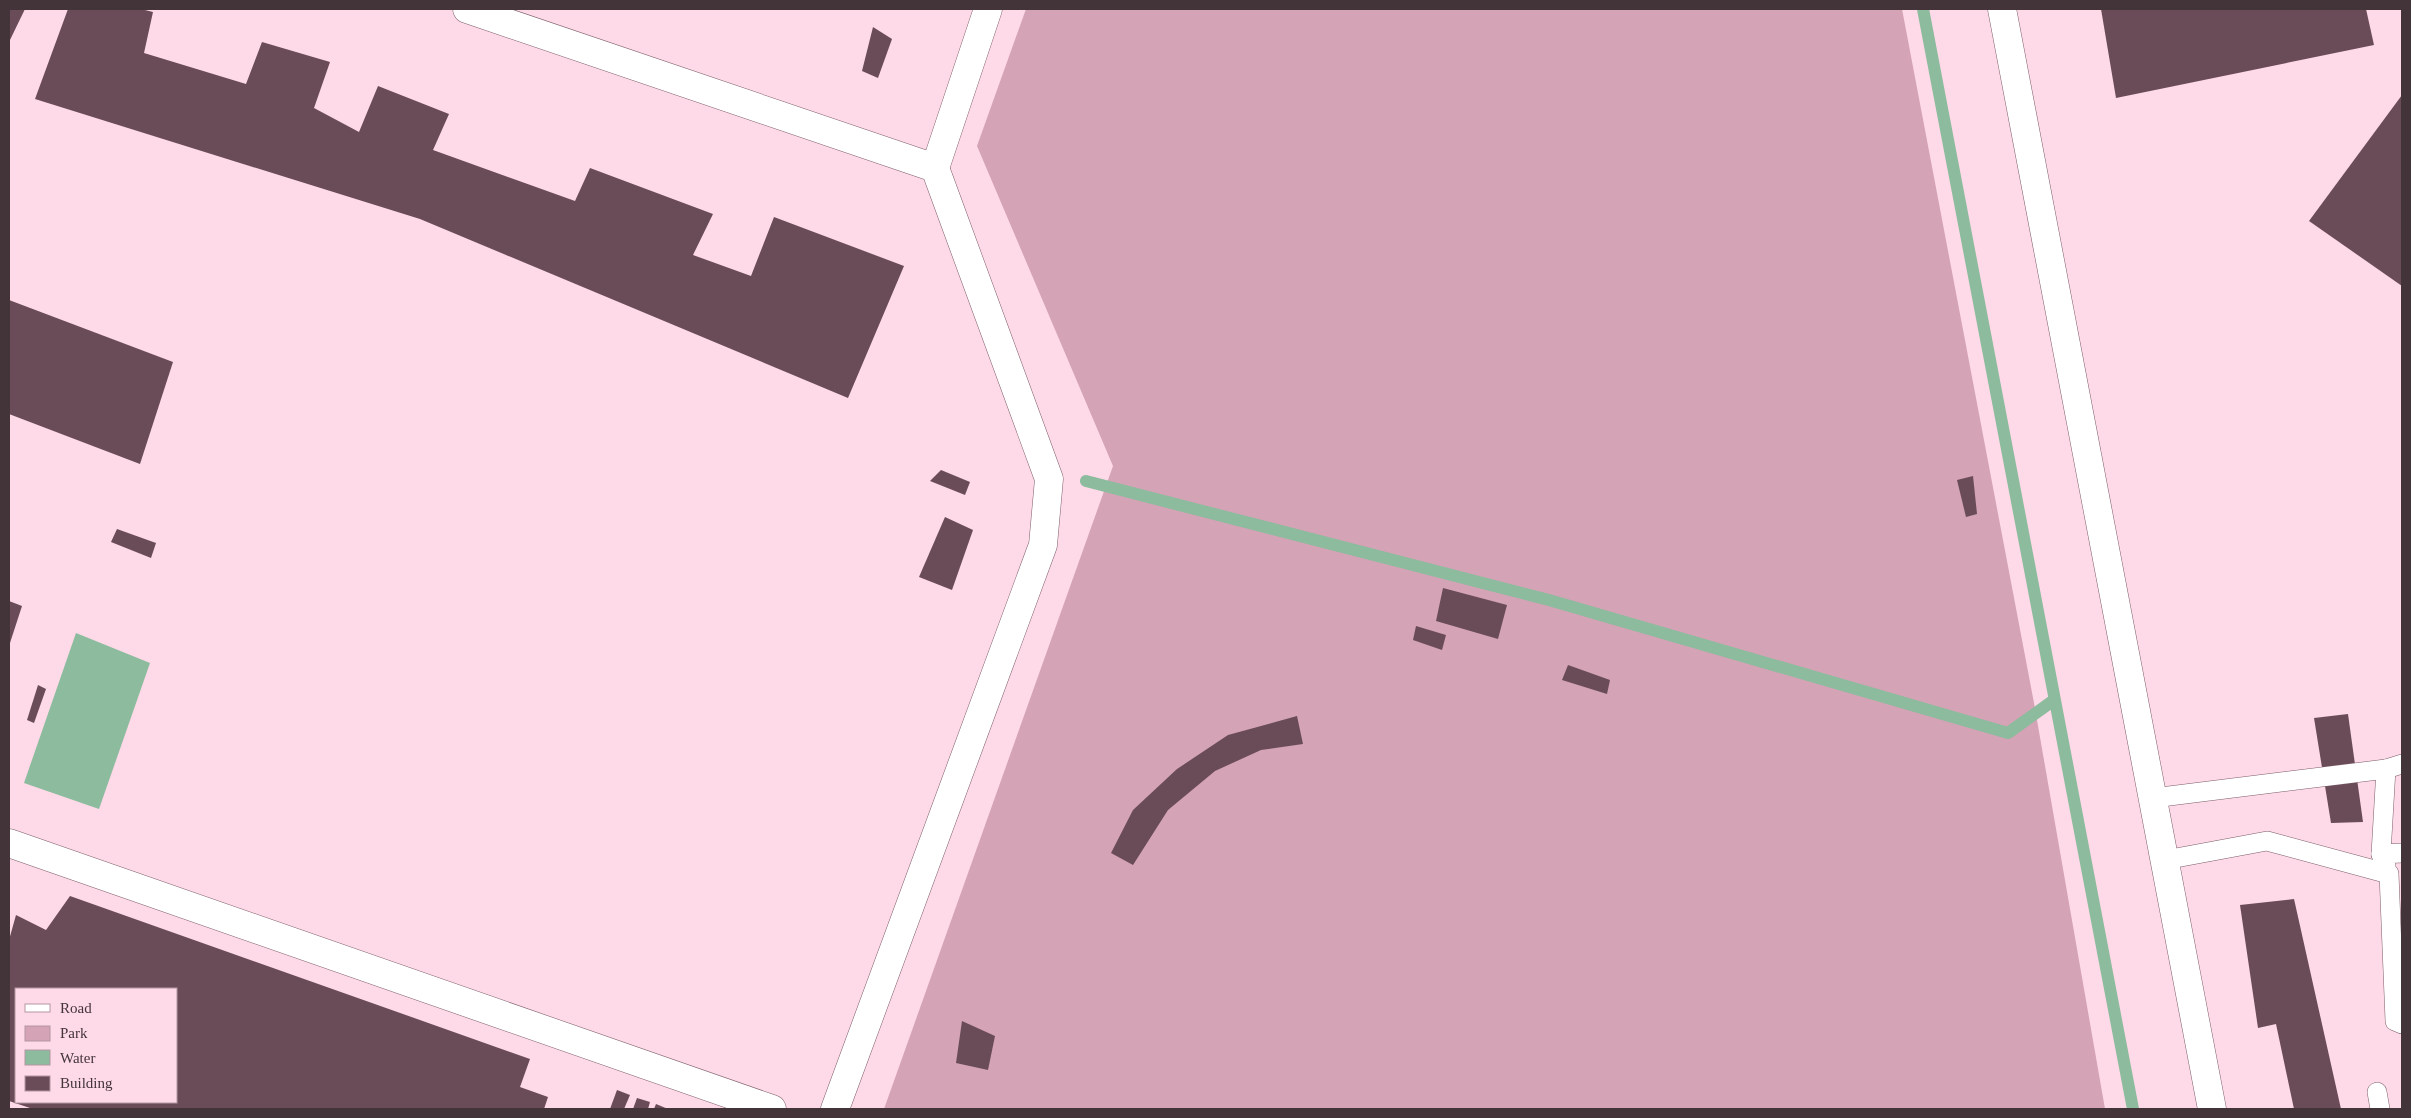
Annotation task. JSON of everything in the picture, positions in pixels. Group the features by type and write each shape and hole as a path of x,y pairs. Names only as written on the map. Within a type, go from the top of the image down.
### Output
{"street":[{"path":"467,9 935,168"},
{"path":"835,1109 1043,545 1049,479 935,168 988,9"},
{"path":"2002,9 2212,1109"},
{"path":"10,847 772,1109"}],"lane":[{"path":"2153,798 2394,766 2381,854 2388,874 2396,1021 2402,1024"},
{"path":"2165,860 2267,842 2388,874"},
{"path":"2381,854 2402,852"}],"green space":[{"path":"1026,9 1902,9 2034,703 2105,1109 884,1109 1113,466 977,146"}],"water":[{"path":"76,633 150,663 99,809 24,783"}],"building":[{"path":"9,9 25,9 9,42"},
{"path":"68,9 141,9 153,12 144,53 246,84 262,42 330,62 314,108 359,132 378,86 449,114 433,150 575,201 590,168 713,214 693,255 751,276 774,217 904,266 848,398 420,219 35,99"},
{"path":"2101,9 2366,9 2374,45 2116,98"},
{"path":"873,27 892,39 878,78 862,71"},
{"path":"2402,95 2402,286 2309,221"},
{"path":"9,300 173,362 140,464 9,414"},
{"path":"941,470 970,482 965,495 930,481"},
{"path":"1973,476 1977,514 1966,517 1957,480"},
{"path":"945,517 973,530 952,590 919,577"},
{"path":"117,529 156,543 151,558 111,542"},
{"path":"1443,588 1507,605 1498,639 1436,621"},
{"path":"9,601 22,606 9,646"},
{"path":"1416,626 1446,635 1442,650 1413,640"},
{"path":"1568,665 1610,680 1607,694 1562,680"},
{"path":"38,685 46,689 34,723 27,720"},
{"path":"2348,714 2363,822 2331,823 2314,718"},
{"path":"1297,716 1303,744 1261,750 1215,771 1168,810 1133,865 1111,853 1133,810 1177,769 1228,735"},
{"path":"70,896 530,1059 520,1087 548,1097 544,1109 33,1109 15,1103 9,1101 9,940 16,915 46,930"},
{"path":"2294,899 2341,1109 2294,1109 2276,1024 2258,1028 2240,905"},
{"path":"962,1021 995,1036 988,1070 956,1063"},
{"path":"617,1090 630,1095 624,1109 610,1109"},
{"path":"637,1098 650,1102 648,1109 633,1109"},
{"path":"656,1104 668,1109 654,1109"}],"waterway":[{"path":"1923,9 2133,1109"},
{"path":"1086,481 1549,600 2008,733 2054,700"}]}
